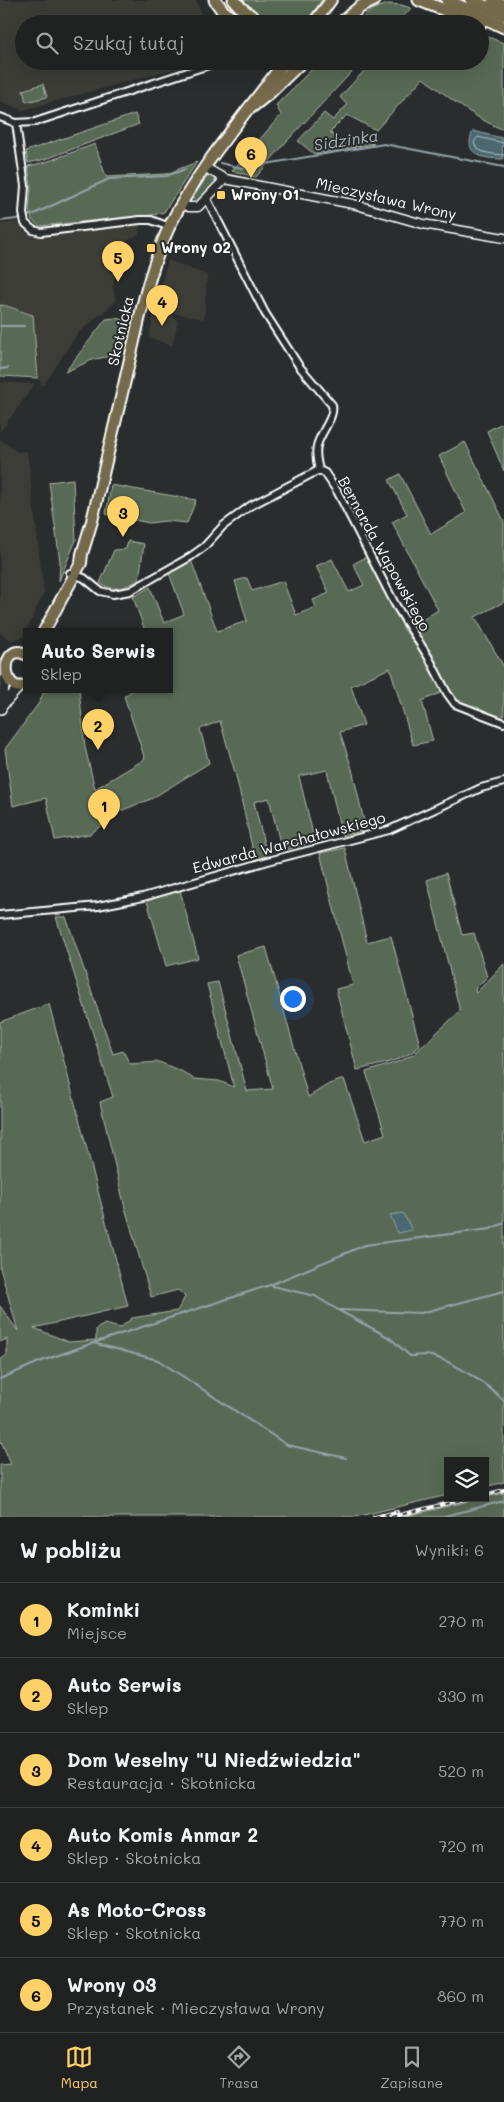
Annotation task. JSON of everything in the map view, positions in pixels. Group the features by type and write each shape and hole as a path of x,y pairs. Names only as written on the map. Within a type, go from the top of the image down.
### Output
{"highway":[{"path":"215,0 228,15"},
{"path":"234,0 250,15"},
{"path":"351,15 360,7 374,0"},
{"path":"419,0 457,15"},
{"path":"447,0 479,15"},
{"path":"471,0 504,15"},
{"path":"493,0 504,6"},
{"path":"489,20 504,27"},
{"path":"489,27 504,32"},
{"path":"250,108 293,70"}],"main road":[{"path":"319,15 331,0"},
{"name":"Skotnicka","path":"53,609 82,554 92,521 148,285 170,226 182,203 206,168 278,70"},
{"path":"38,628 53,609"},
{"path":"45,628 53,609"},
{"path":"0,709 4,654 23,651"},
{"path":"3,674 11,685 23,686"},
{"path":"0,709 23,686"}],"street":[{"path":"0,117 16,123 35,122 196,70"},
{"path":"16,123 25,186 25,223 33,230 41,232 140,220 151,220 170,226"},
{"name":"Mieczysława Wrony","path":"206,168 225,179 353,204 426,225 504,238"},
{"path":"182,203 194,208 207,199 225,179"},
{"path":"207,199 265,313 299,366 332,404 333,411 317,446 319,470"},
{"name":"Bernarda Wapowskiego","path":"73,574 84,578 100,592 113,594 130,591 190,557 204,547 223,526 250,506 319,470 325,473 337,490 395,604 455,704 504,723"},
{"name":"Edwarda Warchałowskiego","path":"0,915 75,909 143,897 268,861 389,830 481,788 504,782"}],"shaded area":[{"path":"0,0 196,0 202,15 15,15 15,70 170,70 23,110 0,101"},
{"path":"18,222 25,232 39,236 140,224 139,235 126,241 115,269 113,289 116,301 77,334 43,386 38,378 33,315 11,306 0,305 0,224"},
{"path":"168,260 207,275 204,319 169,312 178,321 172,346 149,337 156,301"},
{"path":"0,382 35,384 0,432"},
{"path":"0,440 18,452 27,451 44,593 27,628 23,628 23,637 11,640 0,633"}],"green space":[{"path":"239,0 322,0 311,15 256,15"},
{"path":"388,4 411,8 405,15 366,15 373,9"},
{"path":"489,37 504,43 504,130 472,113 423,78 376,130 347,115 330,132 339,142 358,139 374,144 314,154 298,141 324,113 333,120 347,105 340,97 365,70 489,70"},
{"path":"311,70 354,70 256,177 232,171 281,115 276,105"},
{"path":"43,84 47,97 26,102 23,90"},
{"path":"135,114 139,124 46,159 28,163 26,151"},
{"path":"95,144 106,177 166,174 197,162 164,212 153,215 39,226 32,220 29,210 31,186 28,166 46,162"},
{"path":"210,176 214,178 216,184 200,202 195,202 193,197 206,178"},
{"path":"0,305 33,315 38,378 0,376"},
{"path":"116,318 128,321 110,356 92,360 65,372 106,319"},
{"path":"504,422 504,471 487,431"},
{"path":"465,442 504,521 504,602 475,617 504,667 504,715 502,717 455,701 447,690 436,663 410,628 438,610 392,522 407,514 389,480 400,474 431,534 466,513 439,456"},
{"path":"73,479 76,540 59,581 60,562 49,482"},
{"path":"111,485 196,500 187,523 166,521 149,523 106,514"},
{"path":"128,541 144,544 139,580 120,588 105,586 100,583 114,550 126,549"},
{"path":"366,557 405,631 427,659 443,692 422,701 433,741 413,745 390,668 351,686 364,725 340,732 352,769 366,830 342,836 327,770 299,776 315,842 282,851 269,798 254,802 267,856 255,860 236,776 220,721 200,729 209,763 151,799 120,811 90,834 55,840 46,798 13,806 5,749 39,703 43,693 79,693 85,747 95,789 145,759 124,696 129,693 173,693 173,628 144,628 133,597 150,587 164,623 184,614 169,573 191,560 217,631 247,621 235,581 247,578 252,591 283,581 296,615 316,607 313,600 329,593 316,566 332,559 349,592 364,585 353,564"},
{"path":"345,848 367,942 391,936 420,1046 399,1059 357,1070 336,989 353,985 320,853"},
{"path":"446,873 462,935 474,933 487,977 475,989 476,993 504,964 504,1482 489,1486 489,1457 444,1457 444,1496 355,1517 0,1517 0,1465 11,1464 0,1439 0,1360 7,1355 7,1339 0,1342 0,1306 18,1331 0,1268 0,1022 49,1004 128,1306 34,1328 69,1342 96,1340 96,1329 105,1324 120,1328 132,1318 177,1311 185,1297 178,1290 151,1297 124,1204 100,1102 113,1097 56,917 66,917 113,1054 123,1051 130,1064 159,1062 194,1079 219,1081 234,1087 207,984 218,982 247,1091 273,1089 236,955 266,947 308,1097 329,1084 344,1079 365,1141 385,1134 366,1072 400,1061 414,1054 460,1011 427,880"},
{"path":"180,890 198,958 166,966 147,901"},
{"path":"504,1493 504,1517 402,1517 466,1502 489,1502 489,1497"}],"water":[{"path":"473,131 502,138 503,159 488,158 476,154 470,146"},
{"path":"403,1213 412,1230 398,1233 390,1215"}],"waterway":[{"name":"Sidzinka","path":"220,163 242,168 384,144 504,167"},
{"name":"Sidzinka","path":"0,221 34,214 109,179 166,176 186,169"},
{"path":"0,326 24,326"},
{"path":"0,369 8,368"},
{"path":"0,1379 39,1362 93,1343 270,1285 365,1245 490,1229 504,1223"},
{"path":"272,1286 315,1296 390,1338 410,1356 426,1355 435,1357 457,1367 489,1387 504,1401"},
{"path":"339,1310 421,1313 504,1291"},
{"path":"93,1343 158,1360 287,1445 346,1458"},
{"path":"441,1517 504,1501"}],"railway":[{"path":"489,1494 504,1490"},
{"path":"391,1517 453,1502"},
{"path":"374,1517 397,1512"}],"place":[{"name":"Wrony 03","path":"251,178"},
{"name":"Wrony 01","path":"221,195"},
{"name":"Wrony 02","path":"151,248"},
{"name":"As Moto-Cross","path":"118,282"},
{"name":"Auto Komis Anmar 2","path":"162,326"},
{"name":"Dom Weselny \"U Niedźwiedzia\"","path":"123,537"},
{"name":"Auto Serwis","path":"98,750"},
{"name":"Kominki","path":"104,830"}]}
